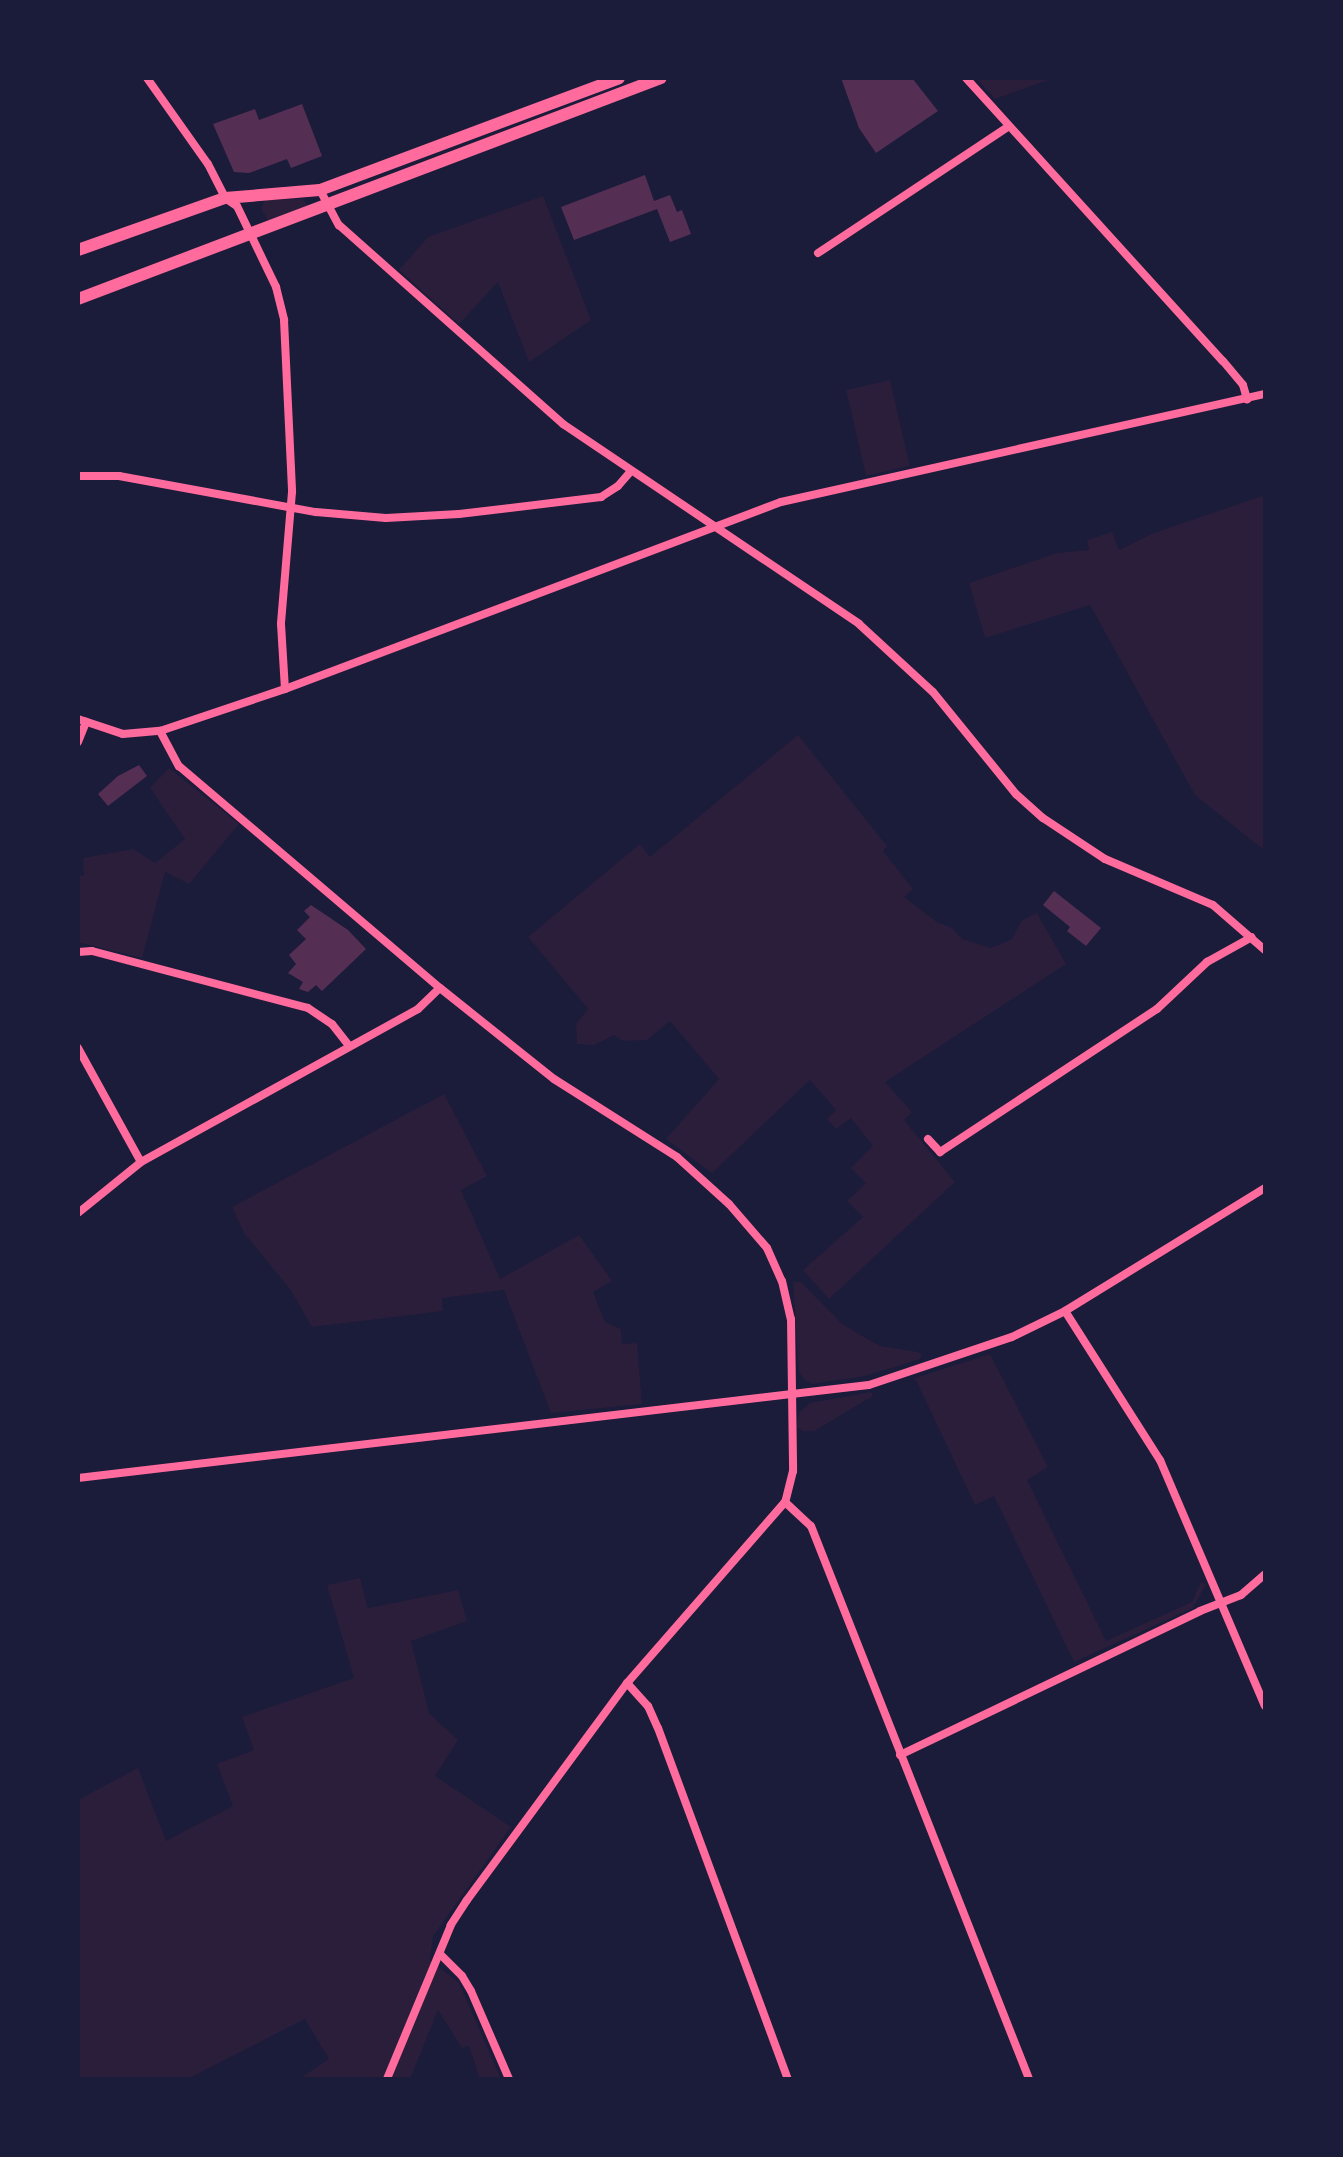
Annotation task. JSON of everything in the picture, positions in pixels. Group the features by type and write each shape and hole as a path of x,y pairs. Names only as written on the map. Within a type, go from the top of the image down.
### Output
{"main road":[{"path":"78,250 225,198 320,190 619,78"},
{"path":"78,299 661,78"}],"street":[{"path":"147,78 208,164 225,198 237,206 253,234 276,287 284,320 290,507 281,635 285,689"},
{"path":"966,78 1223,361 1243,385 1247,399"},
{"path":"818,253 1008,127"},
{"path":"320,190 339,225 551,414 859,624 933,692 1016,794 1043,818 1105,859 1213,905 1265,949"},
{"path":"78,742 82,721 123,734 160,731 285,689 717,529 781,502 1265,394"},
{"path":"78,476 119,476 290,507 386,518 459,514 601,497 618,486 631,471"},
{"path":"160,731 179,766 440,988 554,1079 677,1157 729,1204 767,1248 782,1281 791,1319 793,1471 785,1502 627,1683 467,1900 451,1925 387,2079"},
{"path":"928,1139 940,1152 1157,1009 1207,962 1252,937"},
{"path":"78,952 92,951 119,957 308,1008 332,1024 349,1046"},
{"path":"78,1213 141,1162 418,1009 440,988"},
{"path":"78,1048 141,1162"},
{"path":"78,1478 791,1396 896,1377 1012,1337 1065,1311 1265,1188"},
{"path":"1065,1311 1160,1460 1265,1706"},
{"path":"785,1502 811,1526 1029,2079"},
{"path":"900,1755 1200,1611 1223,1604 1241,1595 1265,1574"},
{"path":"627,1683 648,1706 658,1728 788,2079"},
{"path":"440,1954 462,1976 471,1991 509,2079"}],"shaded area":[{"path":"976,78 1054,78 995,99"},
{"path":"543,196 591,320 529,362 498,282 459,324 399,270 428,237"},
{"path":"303,199 308,206 269,222 261,208 265,200"},
{"path":"890,380 910,466 866,476 846,390"},
{"path":"1265,495 1264,850 1195,795 1090,605 985,638 969,583 1057,553 1089,550 1087,540 1112,532 1119,550 1151,534"},
{"path":"798,735 887,846 883,851 913,889 904,897 937,922 952,928 962,939 991,948 1012,939 1022,920 1037,913 1066,964 885,1082 912,1112 904,1120 955,1182 829,1299 803,1270 863,1217 847,1201 866,1183 851,1168 873,1146 851,1118 836,1129 827,1119 836,1110 810,1080 712,1173 666,1139 719,1079 670,1021 647,1040 623,1041 614,1035 594,1045 577,1044 576,1024 588,1009 528,937 640,844 650,857"},
{"path":"169,768 239,824 189,884 165,872 142,958 78,942 78,876 84,875 83,858 133,849 155,863 185,839 150,788"},
{"path":"444,1094 487,1176 461,1190 500,1279 579,1235 612,1281 593,1292 605,1322 621,1329 622,1344 637,1343 642,1404 551,1413 504,1290 442,1298 443,1311 312,1327 290,1289 244,1233 232,1207"},
{"path":"793,1282 801,1282 841,1323 864,1337 880,1346 918,1352 922,1354 920,1359 865,1376 812,1384 805,1380 799,1373"},
{"path":"990,1354 1048,1467 1027,1480 1106,1641 1192,1602 1201,1582 1206,1584 1193,1608 1074,1662 994,1496 975,1505 915,1378"},
{"path":"871,1392 873,1396 814,1431 803,1431 797,1427 799,1413 810,1403"},
{"path":"360,1578 368,1608 458,1590 467,1621 411,1641 429,1713 458,1740 435,1776 511,1827 433,1936 430,1960 459,1983 501,2079 480,2079 469,2046 462,2048 438,2010 410,2079 299,2079 329,2059 305,2019 187,2079 78,2079 78,1800 138,1768 166,1841 233,1806 217,1764 254,1750 242,1717 354,1678 327,1585"}],"building":[{"path":"841,78 912,78 938,111 876,153 859,128"},
{"path":"302,104 322,156 291,168 287,159 249,173 234,172 213,124 255,109 259,120"},
{"path":"645,175 654,201 670,195 677,212 682,210 691,234 670,242 657,209 574,240 561,207"},
{"path":"139,765 147,776 108,806 98,794 118,776"},
{"path":"1054,891 1101,928 1086,946 1067,931 1070,927 1043,905"},
{"path":"311,905 348,930 366,949 322,991 316,985 308,992 299,989 303,982 288,973 296,964 289,955 306,939 297,930 310,917 304,911"}]}
